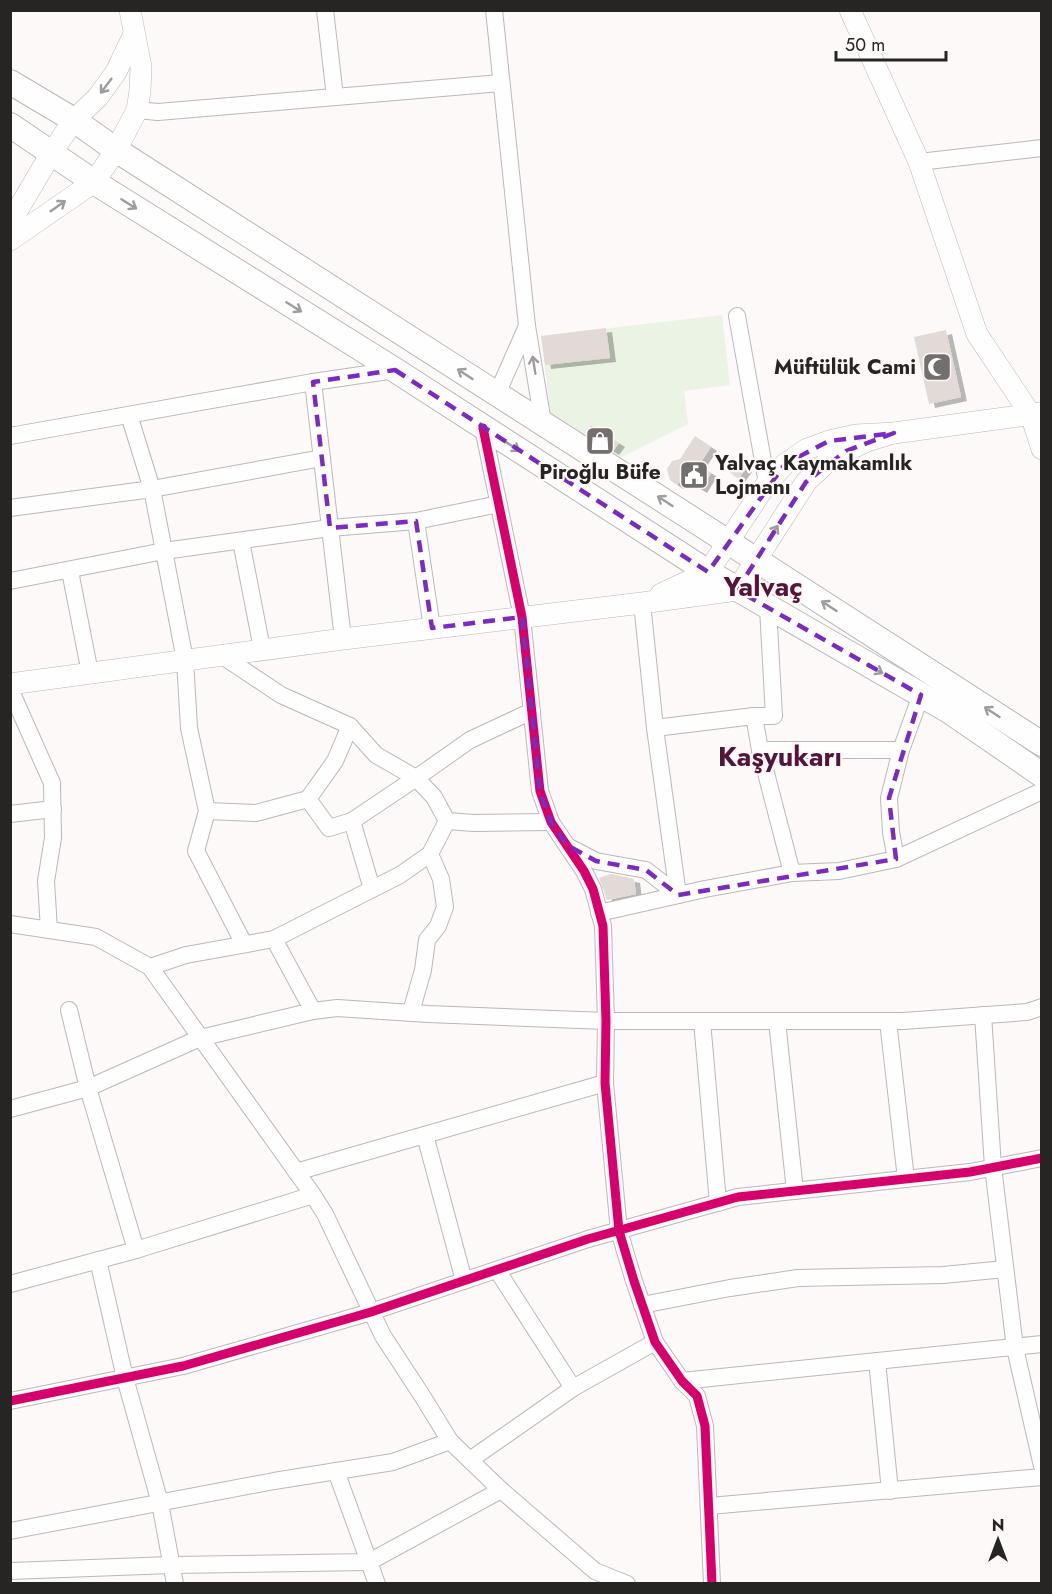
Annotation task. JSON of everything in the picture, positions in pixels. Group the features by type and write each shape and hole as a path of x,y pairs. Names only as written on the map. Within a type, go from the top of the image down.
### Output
{"main road":[{"path":"10,82 74,120 116,150 1041,744"},
{"path":"10,125 94,182 395,370 708,572 949,711 1041,775"}],"street":[{"path":"10,240 94,182 116,150 137,110 141,67 130,10"},
{"path":"325,10 335,97"},
{"path":"494,10 527,326 543,423"},
{"path":"850,10 919,162 977,334 1036,414 1041,449"},
{"path":"10,223 74,120 98,97 116,72 134,34"},
{"path":"137,110 158,112 501,83"},
{"path":"919,162 1041,148"},
{"path":"737,316 767,483"},
{"path":"497,394 527,326"},
{"path":"10,436 313,382 395,370"},
{"path":"313,382 343,639"},
{"path":"642,603 708,572 767,483 785,464 807,449 856,435 894,433 1036,414"},
{"path":"129,415 152,489 185,660 189,728 207,811 196,851 244,944"},
{"path":"483,428 522,617 540,791 550,822 585,871 603,926 605,1083 619,1231 654,1342 697,1396 705,1426 712,1584"},
{"path":"49,930 46,881 53,838 52,783 17,723 10,687 90,673 221,655 737,590 812,476 825,464 846,451 867,441 894,433"},
{"path":"10,508 152,489 322,458"},
{"path":"10,581 164,551 330,528 416,521 499,504"},
{"path":"416,521 432,628"},
{"path":"241,541 262,650"},
{"path":"70,571 90,673"},
{"path":"642,603 654,728 678,895"},
{"path":"654,728 754,716 774,716 768,608"},
{"path":"221,655 281,695 350,726 376,755 416,778 434,797 447,821"},
{"path":"896,859 891,832 889,798 901,750 921,695"},
{"path":"308,799 329,828 352,821 470,740 532,711"},
{"path":"754,716 760,750 792,873"},
{"path":"207,811 256,813 308,799 335,761 350,726"},
{"path":"760,750 901,750"},
{"path":"599,913 705,888 792,873 839,871 896,859 1041,791"},
{"path":"10,814 52,809"},
{"path":"352,821 372,889"},
{"path":"447,821 550,822"},
{"path":"150,967 186,956 274,939 400,875 430,854 447,821"},
{"path":"567,845 596,861 646,870 678,895"},
{"path":"411,1012 423,970 427,940 438,926 445,907 441,879 430,854"},
{"path":"10,924 96,937 150,967 313,1194 325,1214 383,1336 450,1441 590,1577 627,1584"},
{"path":"274,939 313,1011"},
{"path":"10,1109 88,1088 200,1038 313,1011 337,1008 606,1021 888,1021 1027,1012 1041,1007"},
{"path":"69,1010 88,1088 136,1250"},
{"path":"982,1015 993,1167 1015,1348 1041,1466"},
{"path":"702,1021 718,1203"},
{"path":"777,1021 795,1191"},
{"path":"888,1021 906,1179"},
{"path":"296,1172 605,1083"},
{"path":"425,1135 464,1281"},
{"path":"10,1401 183,1366 371,1312 588,1239 738,1197 970,1172 1041,1158"},
{"path":"10,1284 136,1250 313,1194"},
{"path":"98,1260 125,1378 160,1503 175,1584"},
{"path":"642,1305 798,1278 943,1275 1005,1269"},
{"path":"497,1270 573,1388"},
{"path":"470,1460 573,1388 654,1342"},
{"path":"682,1380 1041,1344"},
{"path":"877,1361 890,1491"},
{"path":"10,1531 393,1462 450,1441"},
{"path":"336,1471 377,1584"},
{"path":"709,1506 1041,1477"},
{"path":"10,1571 171,1565 369,1562 501,1490"}],"highlighted area":[{"path":"395,370 708,572 785,464 829,441 894,433 846,451 806,482 737,590 921,695 889,798 896,859 678,895 646,870 596,861 567,845 551,822 540,791 522,617 432,628 416,521 330,528 313,382"}],"green space":[{"path":"722,315 730,385 684,391 688,424 614,461 551,418 541,336"}],"building":[{"path":"606,328 610,358 545,365 541,336"},
{"name":"Müftülük Cami","path":"946,330 961,397 929,404 914,337"},
{"path":"591,425 619,443 613,451 585,433"},
{"name":"Yalvaç Kaymakamlık Lojmanı","path":"695,436 711,447 699,465 711,473 701,489 688,481 686,484 681,481 677,485 670,480 667,469 672,461 680,459"},
{"path":"734,460 746,468 739,478 727,471"},
{"path":"611,874 634,879 636,894 607,900 599,878"}],"cycle path":[{"path":"483,428 522,617 540,791 551,822 584,871 593,889 603,926 605,1083 619,1231 655,1342 682,1381 697,1396 705,1426 712,1584"},
{"path":"10,1401 183,1366 371,1312 588,1239 738,1197 970,1172 1042,1158"}],"place":[{"name":"Müftülük Cami","path":"937,367"},
{"name":"Piroğlu Büfe","path":"600,441"},
{"name":"Yalvaç Kaymakamlık Lojmanı","path":"694,475"}],"district":[{"name":"Yalvaç","path":"763,586"},
{"name":"Kaşyukarı","path":"780,756"}]}
